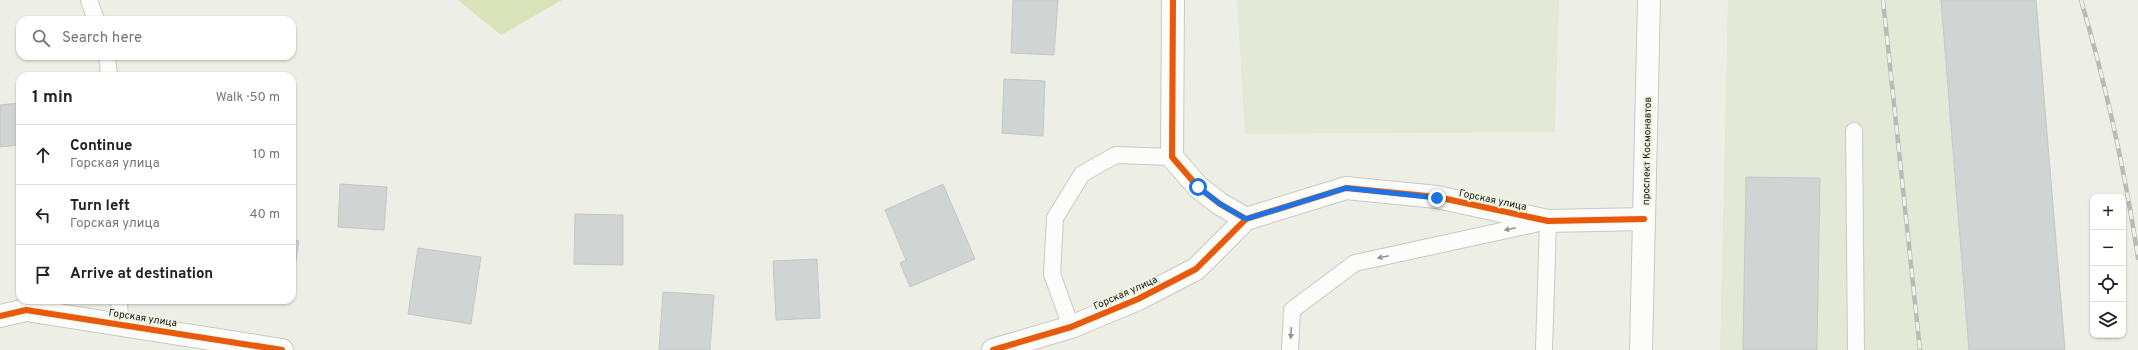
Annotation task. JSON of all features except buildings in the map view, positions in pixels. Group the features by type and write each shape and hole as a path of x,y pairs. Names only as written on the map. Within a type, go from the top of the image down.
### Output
{"street":[{"path":"1172,0 1172,157 1198,187 1220,204 1246,219"},
{"name":"проспект Космонавтов","path":"1641,350 1649,0"},
{"name":"Горская улица","path":"993,350 1071,326 1138,299 1196,269 1246,219 1346,188 1437,198 1548,221 1644,219"},
{"name":"Горская улица","path":"0,316 26,310 120,323 282,350"}],"lane":[{"path":"90,0 95,16"},
{"path":"107,60 109,72"},
{"path":"1854,131 1856,350"},
{"path":"1071,326 1052,274 1055,218 1082,174 1116,155 1172,157"},
{"path":"1290,350 1292,310 1355,263 1548,221 1544,350"},
{"path":"119,304 120,323"}],"shaded area":[{"path":"1237,0 1559,0 1555,132 1245,134"},
{"path":"1728,0 2036,0 2065,350 1720,350"}],"green space":[{"path":"458,0 562,0 501,35"}],"railway":[{"path":"1883,0 1920,350"},
{"path":"2081,0 2099,64 2114,128 2138,258"}],"cycle path":[{"path":"1173,0 1172,157 1198,187 1220,204 1246,219"},
{"path":"993,350 1071,327 1138,299 1196,269 1246,219 1346,188 1437,197 1548,221 1644,219"},
{"path":"0,316 26,310 282,350"}],"route":[{"path":"1198,187 1220,204 1246,219 1346,188 1437,198"}]}
